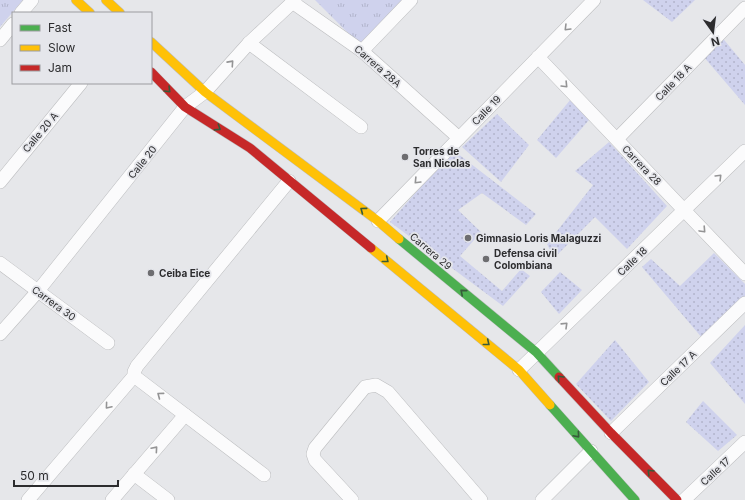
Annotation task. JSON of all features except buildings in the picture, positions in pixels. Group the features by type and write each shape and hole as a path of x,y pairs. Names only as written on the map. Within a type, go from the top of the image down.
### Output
{"main road":[{"path":"76,0 89,12"},
{"path":"106,0 119,12"},
{"name":"Carrera 29","path":"152,43 205,92 378,221 536,352 611,433 677,500"},
{"path":"152,73 185,107 250,148 519,370 635,500"}],"street":[{"path":"23,12 32,0"},
{"path":"362,51 411,0"},
{"name":"Calle 19","path":"378,221 594,0"},
{"name":"Carrera 28A","path":"293,1 362,51 459,138"},
{"name":"Calle 20","path":"0,334 38,291 185,107 205,92 249,43 293,1"},
{"name":"Calle 18 A","path":"617,139 745,8"},
{"path":"0,40 12,25"},
{"path":"249,43 361,127"},
{"name":"Carrera 28","path":"538,57 745,274"},
{"name":"Calle 20 A","path":"0,182 80,84"},
{"name":"Calle 18","path":"519,370 745,151"},
{"path":"28,500 134,376 137,366 290,181"},
{"name":"Carrera 30","path":"0,263 108,343"},
{"name":"Calle 17 A","path":"611,433 745,303"},
{"path":"134,376 264,475"},
{"path":"352,500 315,460 313,454 315,448 365,387 376,384 388,392 481,500"},
{"path":"112,500 185,415"},
{"name":"Calle 17","path":"684,500 745,442"},
{"path":"542,500 591,451"},
{"path":"134,474 168,500"}],"green space":[{"path":"0,0 23,0 12,12 0,27"},
{"path":"315,0 404,0 359,44"},
{"path":"643,0 695,0 672,22"},
{"path":"720,35 745,65 745,105 703,56"},
{"path":"571,99 589,120 556,158 537,140"},
{"path":"497,114 529,145 501,182 462,147"},
{"path":"609,142 667,206 627,249 595,217 554,258 547,244 593,185 575,171"},
{"path":"453,150 536,214 526,225 482,193 458,210 481,232 460,256 502,291 521,269 530,276 503,306 390,222"},
{"path":"714,253 745,284 745,301 703,339 642,267 651,259 680,286"},
{"path":"560,272 582,290 559,314 541,292"},
{"path":"745,325 745,404 710,363"},
{"path":"615,340 649,382 611,421 576,384"},
{"path":"703,401 737,435 718,451 686,422"}],"traffic: fast":[{"path":"399,239 536,352 559,377"},
{"path":"550,405 635,500"}],"traffic: slow":[{"path":"76,0 89,12"},
{"path":"106,0 119,12"},
{"path":"152,43 205,92 378,221 399,239"},
{"path":"371,248 519,370 550,405"}],"traffic: jam":[{"path":"152,73 185,107 250,148 371,248"},
{"path":"559,377 611,433 677,500"}],"place":[{"name":"Torres de San Nicolas","path":"405,157"},
{"name":"Gimnasio Loris Malaguzzi","path":"468,238"},
{"name":"Defensa civil Colombiana","path":"486,259"},
{"name":"Ceiba Eice","path":"151,273"}]}
